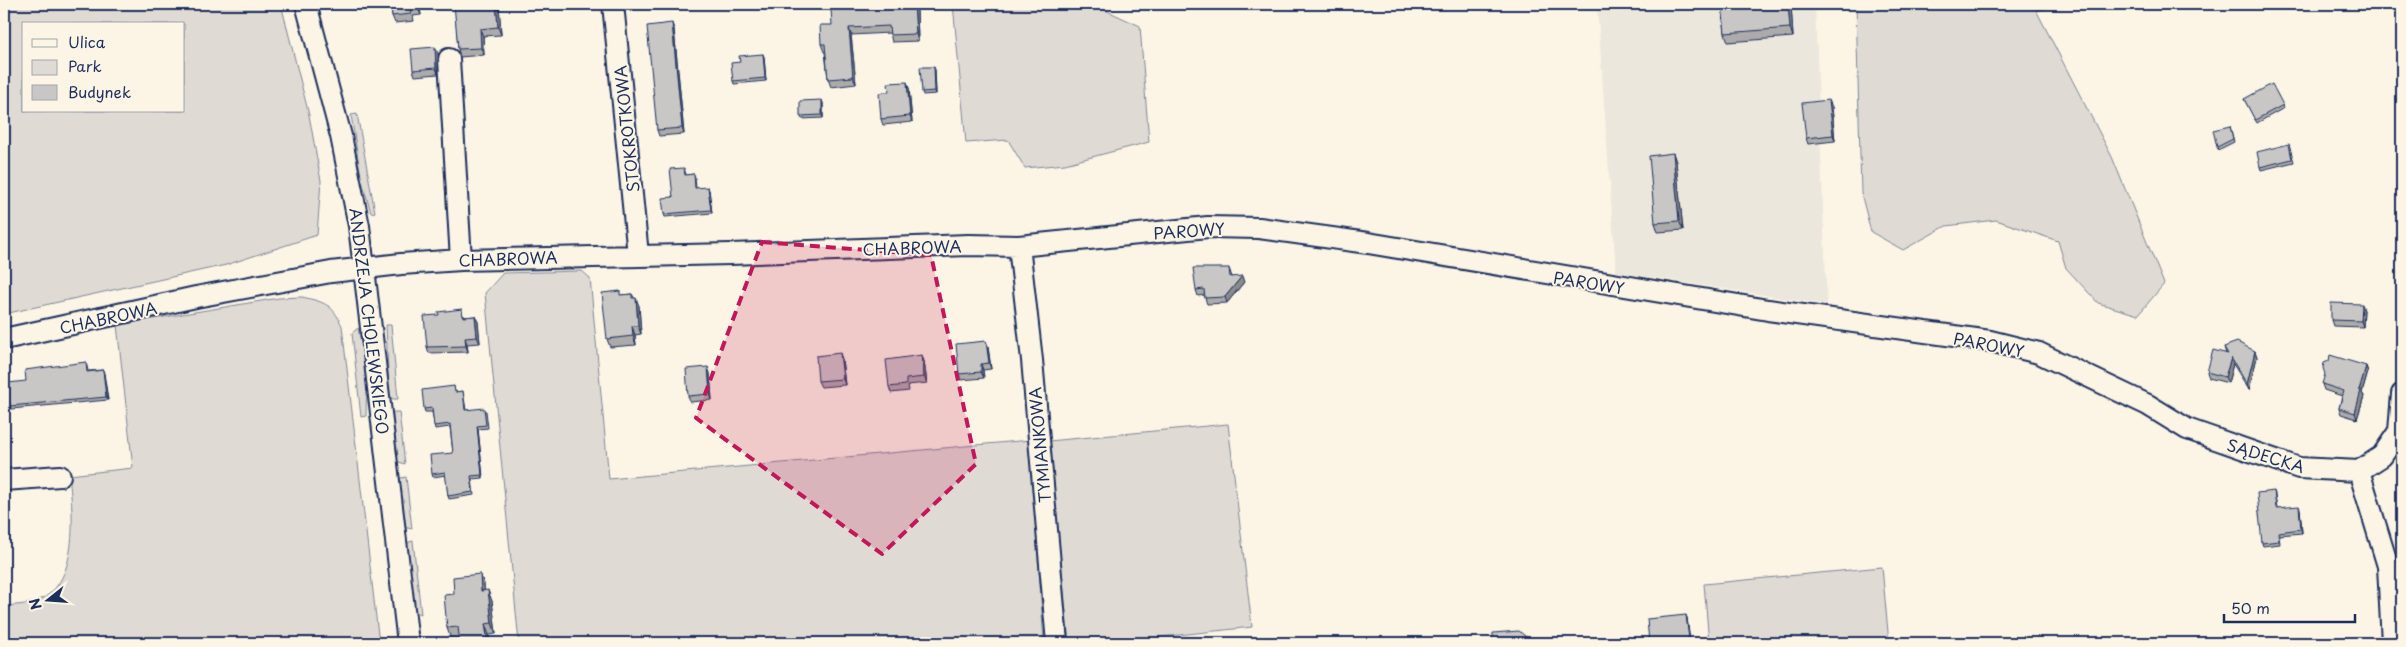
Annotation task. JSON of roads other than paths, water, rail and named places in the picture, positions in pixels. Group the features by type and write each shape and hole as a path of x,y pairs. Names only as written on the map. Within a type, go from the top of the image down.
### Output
{"street":[{"name":"ANDRZEJA CHOLEWSKIEGO","path":"306,4 341,136 359,226 408,643"},
{"name":"STOKROTKOWA","path":"614,4 638,255"},
{"path":"449,60 461,260"},
{"name":"PAROWY","path":"1018,246 1208,227 1260,228 1368,243 1768,310 1990,342 2039,353 2148,405"},
{"name":"CHABROWA","path":"4,339 196,297 331,272 364,268 461,260 731,254 968,245 1018,246"},
{"name":"TYMIANKOWA","path":"1018,246 1032,360 1057,643"},
{"path":"2392,643 2388,566 2359,471 2382,456 2398,431 2402,394"},
{"name":"SĄDECKA","path":"2148,405 2187,429 2299,468 2359,471"},
{"path":"4,480 60,476"}]}
